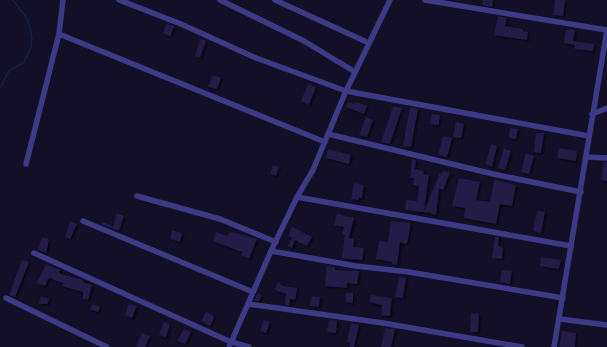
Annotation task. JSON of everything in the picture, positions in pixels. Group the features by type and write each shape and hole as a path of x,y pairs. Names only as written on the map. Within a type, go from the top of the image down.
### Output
{"street":[{"path":"26,164 59,34 63,0"},
{"path":"119,0 181,24 256,58 346,90 589,136"},
{"path":"220,0 304,41 355,72"},
{"path":"275,0 369,43"},
{"path":"230,345 271,251 297,197 313,170 346,90 390,0"},
{"path":"425,0 607,30 592,114 581,192 572,235 560,319 554,347"},
{"path":"59,34 325,142"},
{"path":"592,114 607,108"},
{"path":"328,134 493,174 581,192"},
{"path":"586,156 607,158"},
{"path":"137,196 220,218 276,242"},
{"path":"297,197 571,246"},
{"path":"83,221 253,292"},
{"path":"271,251 356,266 409,272 563,298"},
{"path":"34,253 230,345 249,347"},
{"path":"6,298 107,347"},
{"path":"248,304 383,323 522,347"},
{"path":"560,319 607,325"}],"building":[{"path":"483,0 493,0 492,7 482,5"},
{"path":"555,0 565,0 563,16 553,15"},
{"path":"498,16 507,18 505,26 523,29 523,31 528,32 527,40 494,35"},
{"path":"166,24 174,26 170,36 163,33"},
{"path":"566,30 575,30 573,41 594,44 593,51 575,49 575,45 564,43"},
{"path":"201,39 206,41 200,58 195,56"},
{"path":"213,75 221,78 217,89 208,87"},
{"path":"308,84 316,87 309,105 301,101"},
{"path":"348,102 355,104 356,102 367,106 364,114 346,107"},
{"path":"393,106 402,108 390,144 381,142"},
{"path":"410,107 418,109 411,147 403,146"},
{"path":"432,114 440,115 439,125 430,124"},
{"path":"366,117 373,120 367,137 359,135"},
{"path":"456,122 464,124 461,138 453,137"},
{"path":"510,128 518,129 516,139 509,138"},
{"path":"536,133 544,133 541,153 534,152"},
{"path":"443,136 452,138 447,157 438,155"},
{"path":"491,144 497,146 492,167 486,164"},
{"path":"504,148 511,151 505,170 498,168"},
{"path":"559,148 577,151 576,161 557,158"},
{"path":"328,149 351,155 349,164 326,158"},
{"path":"526,153 534,156 529,174 521,172"},
{"path":"412,159 416,160 415,169 424,171 423,174 429,175 424,211 440,173 442,174 443,170 450,173 443,190 439,188 436,215 405,210 406,200 417,201 419,186 413,185 414,178 410,178"},
{"path":"604,162 607,162 607,181 601,180"},
{"path":"273,165 279,167 276,176 270,174"},
{"path":"459,178 480,182 476,200 490,202 494,180 516,185 512,206 500,204 496,224 464,218 465,208 452,206"},
{"path":"354,183 364,185 362,198 359,198 359,200 351,199"},
{"path":"537,211 545,212 541,233 533,231"},
{"path":"117,213 124,216 119,231 101,224 102,222 113,226"},
{"path":"337,214 354,218 349,238 354,239 353,247 364,248 362,260 342,258 345,235 342,234 344,227 334,225"},
{"path":"70,221 77,224 70,239 65,237"},
{"path":"391,221 411,223 407,244 400,242 397,265 392,264 392,262 376,259 379,241 388,242"},
{"path":"292,227 312,237 307,246 295,240 292,248 288,246 292,238 288,236"},
{"path":"172,230 182,233 180,242 170,239"},
{"path":"216,232 228,236 229,232 232,232 257,239 249,259 241,255 242,252 213,241"},
{"path":"42,237 49,239 46,253 38,250"},
{"path":"495,237 499,237 498,245 503,248 502,259 492,258"},
{"path":"541,257 561,260 559,269 540,266"},
{"path":"22,260 29,262 15,297 9,295"},
{"path":"46,264 60,270 59,272 61,274 83,280 83,282 92,285 88,300 83,299 83,292 62,286 63,283 49,278 45,286 37,283"},
{"path":"327,266 335,267 335,270 359,271 357,284 347,283 347,288 325,286"},
{"path":"502,270 512,271 510,284 500,282"},
{"path":"399,277 406,278 403,298 395,297"},
{"path":"278,282 283,286 297,288 295,300 290,299 289,306 285,305 286,294 275,290"},
{"path":"258,293 262,295 259,301 254,301"},
{"path":"346,293 353,293 353,303 346,302"},
{"path":"371,295 392,298 390,316 381,315 382,305 369,302"},
{"path":"41,296 49,299 47,304 39,304"},
{"path":"312,296 320,297 319,307 310,306"},
{"path":"129,303 137,306 132,318 125,315"},
{"path":"92,304 100,307 98,312 90,309"},
{"path":"206,312 213,315 214,318 210,326 201,321"},
{"path":"471,313 479,314 478,332 470,332"},
{"path":"264,320 270,322 266,333 260,331"},
{"path":"329,320 337,321 336,333 327,332"},
{"path":"164,322 170,325 166,337 159,335"},
{"path":"351,323 359,325 354,347 350,347 350,343 347,342"},
{"path":"385,328 395,329 391,347 381,347"},
{"path":"184,329 191,332 185,344 177,341"},
{"path":"562,331 576,333 575,347 559,347"},
{"path":"142,333 150,336 145,347 136,347"}],"waterway":[{"path":"0,88 9,71 24,62 31,47 32,37 28,20 13,0"}]}
